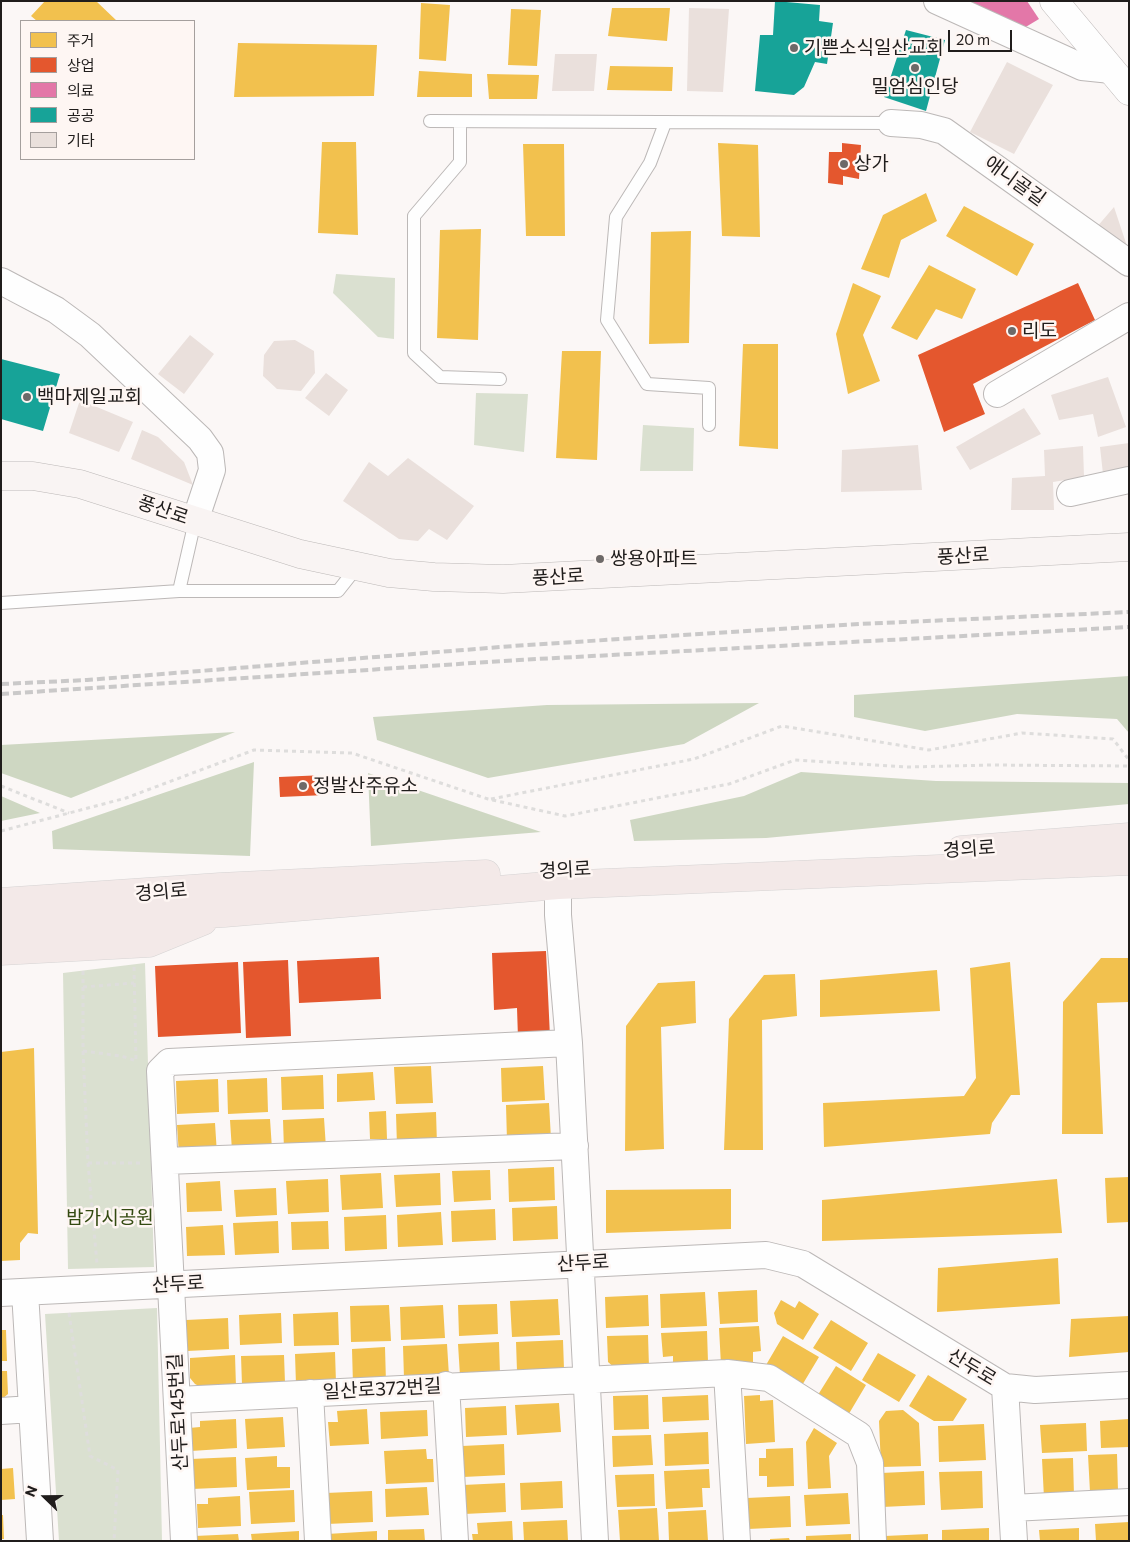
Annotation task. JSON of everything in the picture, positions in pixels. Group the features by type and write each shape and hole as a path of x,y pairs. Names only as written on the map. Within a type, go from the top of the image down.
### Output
{"main road":[{"name":"풍산로","path":"1,476 33,476 61,480 110,492 300,554 357,567 434,577 502,579 1129,547"},
{"name":"경의로","path":"1,926 222,900 969,850 1129,837"},
{"name":"경의로","path":"1,902 222,900 1129,861"},
{"path":"1,889 156,884 222,900"},
{"path":"1,951 149,943 222,900"}],"street":[{"path":"938,1 1082,67 1111,70"},
{"path":"1054,1 1129,91"},
{"name":"애니골길","path":"891,123 921,125 944,131 1129,263"},
{"path":"1,281 56,310 90,335 200,439 210,453 212,470 195,521"},
{"path":"997,394 1129,316"},
{"path":"1070,493 1129,480"},
{"name":"경의로","path":"558,885 558,915 569,1042 581,1263"},
{"path":"164,1067 569,1042"},
{"name":"산두로145번길","path":"164,1067 165,1161 184,1541"},
{"path":"165,1161 575,1146"},
{"name":"산두로","path":"13,1292 766,1255 803,1264 1005,1387 1035,1390 1129,1385"},
{"path":"581,1263 595,1541"},
{"path":"13,1292 32,1409 40,1541"},
{"path":"727,1373 737,1541"},
{"name":"일산로372번길","path":"178,1400 446,1385 727,1373 769,1378 859,1435 870,1463 873,1541"},
{"path":"446,1385 455,1541"},
{"path":"1005,1387 1014,1541"},
{"path":"310,1393 318,1541"},
{"path":"1,1410 32,1409"},
{"path":"1012,1508 1129,1502"}],"lane":[{"path":"430,121 891,123"},
{"path":"460,122 460,162 414,216 414,353 440,377 500,379"},
{"path":"665,123 650,163 616,218 607,320 646,384 710,388 709,426"},
{"path":"179,591 195,521"},
{"path":"1,603 179,591 338,591 357,567"}],"path":[{"path":"488,799 694,759 782,726 929,750 1022,732 1113,739 1129,760"},
{"path":"1,831 126,798 254,750 352,753 488,799 565,816 729,784 795,760 908,767 1129,766"},
{"path":"1,786 70,813"},
{"path":"84,962 83,1051 88,1163 98,1268"},
{"path":"134,964 136,1061"},
{"path":"83,987 134,983"},
{"path":"83,1051 121,1056 164,1067"},
{"path":"88,1163 165,1161"},
{"path":"68,1305 90,1456 118,1470 114,1541"}],"green space":[{"path":"336,274 395,278 394,339 378,337 333,293"},
{"path":"476,393 528,394 524,452 474,445"},
{"path":"643,425 694,428 693,471 640,471"},
{"path":"1129,676 1129,733 1117,719 1017,714 925,731 854,717 854,695"},
{"path":"759,703 684,744 488,778 377,740 373,717 547,705"},
{"path":"235,732 71,798 1,773 1,745"},
{"path":"254,762 250,856 53,849 52,831"},
{"path":"801,772 936,781 1129,783 1129,804 766,838 634,841 630,820 744,796"},
{"path":"368,773 541,832 371,846"},
{"path":"1,796 40,813 1,821"},
{"name":"밤가시공원","path":"145,963 154,1267 68,1269 63,973"},
{"path":"157,1308 162,1541 59,1541 45,1314"}],"building: 주거":[{"path":"45,1 96,1 116,20 36,20 31,16"},
{"path":"421,3 450,5 446,61 419,59"},
{"path":"612,8 670,8 667,41 608,36"},
{"path":"511,9 541,10 537,66 508,65"},
{"path":"238,43 377,45 374,96 234,97"},
{"path":"610,66 673,67 672,91 607,90"},
{"path":"419,71 472,74 472,97 417,97"},
{"path":"487,74 539,75 537,99 489,99"},
{"path":"322,142 356,142 358,235 318,233"},
{"path":"718,143 758,145 760,237 722,236"},
{"path":"523,144 564,144 565,236 526,236"},
{"path":"926,193 937,221 901,240 889,278 861,269 883,215"},
{"path":"964,206 1034,244 1017,276 946,236"},
{"path":"481,229 478,340 437,338 440,230"},
{"path":"691,231 689,343 649,344 651,232"},
{"path":"929,265 976,289 962,319 936,309 917,340 891,328"},
{"path":"853,283 881,296 863,335 880,381 848,394 836,334"},
{"path":"743,344 778,344 778,449 739,446"},
{"path":"562,351 601,351 597,460 556,458"},
{"path":"1101,958 1129,958 1129,1002 1097,1003 1103,1134 1062,1134 1063,1002"},
{"path":"1010,962 1020,1095 1011,1095 992,1123 990,1134 824,1147 823,1103 964,1096 976,1078 970,968"},
{"path":"937,970 940,1011 820,1017 820,980"},
{"path":"795,974 797,1016 762,1020 763,1150 724,1150 729,1019 764,975"},
{"path":"695,981 696,1023 661,1027 664,1149 625,1151 626,1026 658,983"},
{"path":"34,1048 38,1234 28,1233 20,1243 20,1260 1,1261 1,1052"},
{"path":"431,1066 433,1103 396,1104 394,1067"},
{"path":"543,1066 545,1100 502,1102 501,1068"},
{"path":"373,1072 375,1100 337,1102 337,1074"},
{"path":"323,1075 324,1109 282,1110 281,1077"},
{"path":"267,1078 268,1112 228,1114 227,1080"},
{"path":"218,1079 219,1112 177,1114 176,1081"},
{"path":"549,1103 551,1139 507,1141 506,1105"},
{"path":"386,1111 387,1139 370,1139 369,1112"},
{"path":"436,1112 437,1145 397,1146 396,1114"},
{"path":"324,1118 326,1148 284,1150 283,1120"},
{"path":"270,1119 272,1149 232,1151 230,1120"},
{"path":"215,1123 217,1154 179,1155 177,1125"},
{"path":"554,1167 555,1200 509,1202 508,1169"},
{"path":"490,1170 491,1200 454,1202 452,1171"},
{"path":"381,1173 383,1208 342,1210 340,1175"},
{"path":"440,1173 441,1205 396,1207 394,1175"},
{"path":"1129,1177 1129,1222 1107,1223 1105,1178"},
{"path":"328,1179 329,1212 288,1214 286,1181"},
{"path":"1057,1179 1062,1233 822,1241 822,1200"},
{"path":"220,1181 222,1211 187,1212 186,1183"},
{"path":"276,1188 277,1215 236,1217 234,1190"},
{"path":"731,1189 731,1229 606,1233 606,1190"},
{"path":"557,1206 558,1239 513,1241 512,1208"},
{"path":"495,1209 496,1240 452,1242 451,1211"},
{"path":"441,1212 443,1245 398,1247 397,1215"},
{"path":"386,1215 387,1249 345,1251 344,1217"},
{"path":"278,1221 279,1253 235,1255 233,1223"},
{"path":"328,1221 329,1249 292,1250 291,1222"},
{"path":"223,1225 225,1255 187,1256 186,1227"},
{"path":"1058,1258 1060,1304 937,1312 938,1268"},
{"path":"757,1290 758,1322 720,1324 718,1292"},
{"path":"705,1292 707,1326 661,1328 660,1294"},
{"path":"648,1295 649,1326 606,1328 605,1297"},
{"path":"558,1299 560,1335 512,1337 510,1301"},
{"path":"781,1300 795,1308 799,1301 819,1314 803,1340 777,1324 774,1313"},
{"path":"497,1304 498,1334 459,1336 458,1305"},
{"path":"389,1305 391,1341 351,1342 350,1306"},
{"path":"443,1305 445,1338 401,1340 400,1307"},
{"path":"338,1312 339,1345 294,1346 293,1314"},
{"path":"281,1313 282,1343 240,1345 239,1315"},
{"path":"1129,1316 1129,1352 1069,1357 1071,1319"},
{"path":"228,1318 229,1349 187,1351 186,1320"},
{"path":"831,1320 868,1343 851,1371 813,1348"},
{"path":"759,1326 761,1351 753,1352 753,1364 721,1365 719,1328"},
{"path":"1,1330 6,1330 7,1361 1,1361"},
{"path":"707,1331 708,1362 673,1363 673,1356 663,1357 661,1333"},
{"path":"648,1335 649,1367 616,1369 608,1362 607,1336"},
{"path":"783,1336 819,1357 801,1387 766,1365"},
{"path":"563,1340 564,1369 517,1371 516,1342"},
{"path":"499,1342 500,1374 460,1376 458,1344"},
{"path":"447,1344 449,1376 404,1378 403,1346"},
{"path":"385,1347 386,1383 353,1385 352,1349"},
{"path":"335,1352 336,1383 296,1385 295,1354"},
{"path":"878,1353 916,1375 899,1402 862,1380"},
{"path":"235,1355 236,1387 203,1388 195,1384 190,1378 190,1358"},
{"path":"284,1355 285,1383 242,1385 241,1356"},
{"path":"836,1366 866,1385 847,1417 816,1398"},
{"path":"1,1371 7,1371 8,1394 1,1400"},
{"path":"928,1375 967,1399 953,1421 934,1421 909,1406"},
{"path":"648,1395 649,1429 614,1430 613,1396"},
{"path":"708,1395 709,1420 663,1422 662,1397"},
{"path":"760,1395 760,1401 773,1400 775,1442 746,1444 744,1396"},
{"path":"559,1403 561,1432 517,1435 515,1405"},
{"path":"506,1406 507,1435 466,1437 465,1408"},
{"path":"367,1409 369,1444 330,1446 328,1422 338,1422 337,1411"},
{"path":"427,1410 428,1436 381,1439 380,1412"},
{"path":"903,1410 919,1423 921,1466 881,1467 879,1421 886,1411"},
{"path":"283,1417 285,1447 247,1449 245,1419"},
{"path":"236,1419 237,1448 191,1451 189,1428 200,1427 200,1421"},
{"path":"1129,1419 1129,1447 1101,1448 1100,1421"},
{"path":"1086,1423 1087,1451 1042,1453 1040,1425"},
{"path":"984,1424 986,1460 939,1462 938,1426"},
{"path":"814,1428 837,1443 829,1456 831,1488 808,1489 806,1442"},
{"path":"708,1432 709,1464 665,1466 664,1434"},
{"path":"651,1435 653,1465 613,1467 612,1436"},
{"path":"504,1444 505,1475 463,1477 462,1446"},
{"path":"793,1448 794,1486 767,1487 767,1476 759,1476 759,1458 766,1458 766,1449"},
{"path":"426,1449 427,1459 433,1459 434,1482 386,1484 384,1451"},
{"path":"1117,1454 1118,1491 1090,1492 1088,1455"},
{"path":"277,1456 277,1467 290,1467 290,1488 247,1490 245,1458"},
{"path":"236,1457 237,1487 192,1489 191,1459"},
{"path":"1073,1458 1074,1496 1044,1498 1042,1459"},
{"path":"13,1468 15,1499 1,1500 1,1469"},
{"path":"709,1469 710,1488 702,1488 703,1507 666,1509 664,1471"},
{"path":"924,1471 925,1505 882,1507 881,1473"},
{"path":"982,1471 983,1508 941,1510 939,1472"},
{"path":"654,1474 655,1506 617,1507 615,1475"},
{"path":"562,1481 563,1508 521,1510 520,1483"},
{"path":"505,1483 506,1512 464,1514 463,1485"},
{"path":"427,1487 429,1515 386,1517 385,1489"},
{"path":"294,1490 295,1522 251,1524 249,1492"},
{"path":"372,1491 373,1522 327,1524 326,1493"},
{"path":"848,1493 850,1524 806,1526 804,1495"},
{"path":"240,1496 241,1526 198,1528 197,1504 208,1504 208,1498"},
{"path":"790,1496 791,1527 748,1529 747,1498"},
{"path":"657,1508 659,1541 620,1541 618,1510"},
{"path":"706,1510 708,1541 669,1541 668,1512"},
{"path":"1,1515 3,1515 4,1539 1,1539"},
{"path":"567,1520 568,1541 524,1541 523,1522"},
{"path":"512,1521 513,1541 473,1541 472,1534 478,1534 477,1523"},
{"path":"1129,1522 1129,1541 1096,1541 1095,1524"},
{"path":"989,1528 989,1541 942,1541 942,1530"},
{"path":"1079,1528 1079,1541 1040,1541 1039,1530"},
{"path":"424,1529 425,1541 388,1541 388,1530"},
{"path":"299,1531 299,1541 252,1541 251,1534"},
{"path":"377,1531 377,1541 328,1541 327,1534"},
{"path":"238,1534 239,1541 195,1541 195,1536"},
{"path":"851,1534 851,1541 806,1541 806,1536"},
{"path":"928,1534 928,1541 885,1541 885,1536"},
{"path":"789,1538 790,1541 770,1541 770,1539"}],"building: 상업":[{"name":"상가","path":"842,143 861,145 859,179 843,176 843,185 828,183 829,152 842,152"},
{"path":"1078,283 1095,320 973,384 985,414 944,432 918,355"},
{"name":"정발산주유소","path":"325,775 326,795 280,797 279,777"},
{"path":"546,951 550,1037 518,1038 517,1008 494,1010 492,953"},
{"path":"379,957 381,999 299,1003 297,961"},
{"path":"288,960 291,1036 246,1038 243,962"},
{"path":"238,962 241,1033 158,1037 155,966"}],"building: 의료":[{"path":"961,1 1027,1 1039,19 1024,28"}],"building: 공공":[{"name":"기쁜소식일산교회","path":"775,1 820,5 819,21 833,23 827,64 815,62 804,87 794,95 755,91 760,35 773,35"},
{"name":"밀엄심인당","path":"906,30 945,40 926,111 884,97"},
{"name":"백마제일교회","path":"1,359 60,374 43,431 1,419"}],"building: 기타":[{"path":"689,8 729,9 723,92 687,91"},
{"path":"555,54 597,54 594,91 552,91"},
{"path":"1007,62 1053,85 1014,154 970,132"},
{"path":"1114,207 1128,249 1096,228"},
{"path":"190,335 214,354 184,394 158,374"},
{"path":"295,340 314,351 315,373 301,391 277,389 263,376 264,355 274,341"},
{"path":"326,373 348,390 329,416 305,398"},
{"path":"1108,377 1126,427 1098,437 1093,414 1059,420 1051,395"},
{"path":"80,400 133,422 119,452 69,433"},
{"path":"1024,408 1041,434 970,470 956,447"},
{"path":"142,430 158,437 184,462 193,485 131,459"},
{"path":"1129,443 1129,468 1103,474 1100,447"},
{"path":"918,445 922,490 841,492 842,450"},
{"path":"1083,446 1084,477 1053,482 1054,510 1011,510 1012,478 1045,476 1044,450"},
{"path":"408,458 474,506 447,540 429,529 418,541 399,539 343,501 369,462 388,476"}],"railway":[{"path":"1,684 87,680 526,645 859,624 1129,612"},
{"path":"1,694 519,660 1129,627"}],"place":[{"name":"기쁜소식일산교회","path":"794,48"},
{"name":"밀엄심인당","path":"915,68"},
{"name":"상가","path":"844,164"},
{"name":"리도","path":"1012,331"},
{"name":"백마제일교회","path":"27,397"},
{"name":"쌍용아파트","path":"600,559"},
{"name":"정발산주유소","path":"303,786"}]}
